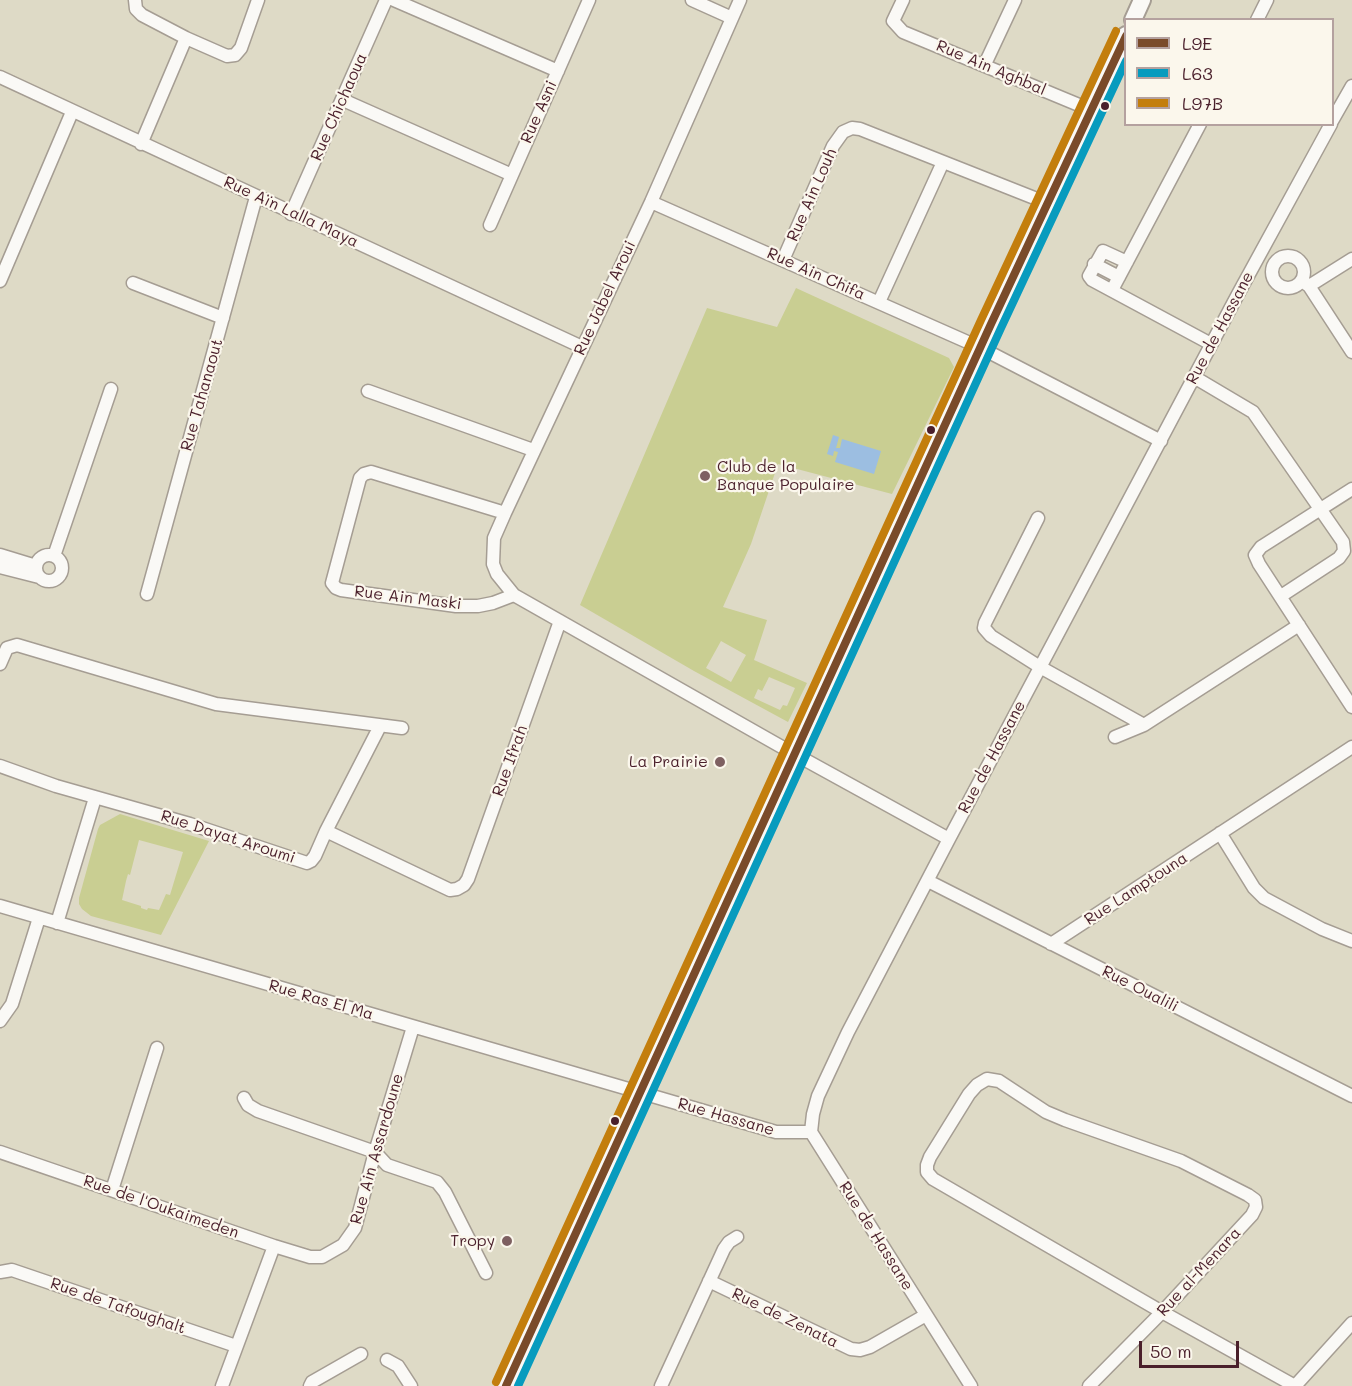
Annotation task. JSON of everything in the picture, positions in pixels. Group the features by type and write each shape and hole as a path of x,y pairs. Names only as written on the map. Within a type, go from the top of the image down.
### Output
{"main road":[{"path":"1134,18 1142,0"},
{"path":"506,1386 1124,37"}],"street":[{"path":"134,1 136,9 142,15 227,56 235,55 240,48 258,0"},
{"name":"Rue Chichaoua","path":"291,214 386,0"},
{"path":"394,0 558,71"},
{"name":"Rue Asni","path":"490,225 589,0"},
{"path":"692,0 732,18"},
{"name":"Rue Jabel Aroui","path":"514,595 497,574 493,564 494,538 651,202 740,0"},
{"name":"Rue Ain Aghbal","path":"903,0 894,21 903,32 985,64 1091,110"},
{"path":"985,64 1015,0"},
{"path":"1258,18 1267,0"},
{"path":"141,144 186,38"},
{"name":"Rue Aïn Lalla Maya","path":"0,77 291,214 443,281 582,347"},
{"name":"Rue de Hassane","path":"1334,119 1352,86"},
{"path":"343,100 512,176"},
{"path":"0,281 72,112"},
{"path":"1112,290 1199,126"},
{"name":"Rue de Hassane","path":"971,1386 811,1132 818,1096 1040,667 1211,344 1330,126"},
{"name":"Rue Ain Louh","path":"783,260 833,146 843,132 852,128 860,129 944,162"},
{"path":"879,302 944,162 1047,203"},
{"name":"Rue Tahanaout","path":"147,594 256,197"},
{"name":"Rue Ain Chifa","path":"651,202 981,348 1161,441"},
{"path":"1127,262 1103,251 1089,274 1090,278 1211,344"},
{"path":"1352,259 1306,283 1290,289 1277,285 1271,271 1278,259 1285,256 1299,260 1303,266 1306,283 1352,352"},
{"path":"1258,257 1274,264"},
{"path":"1094,264 1119,277"},
{"path":"133,283 223,318"},
{"path":"1194,377 1252,412 1343,542 1344,551 1339,558 1281,596"},
{"path":"54,556 111,389"},
{"path":"368,391 534,450"},
{"name":"Rue Ain Maski","path":"505,513 370,472 364,474 360,478 332,579 336,588 456,606 493,603 514,595"},
{"path":"1352,489 1261,547 1255,555 1352,707"},
{"path":"1038,518 984,628 991,636 1040,667 1144,725"},
{"path":"0,555 7,565 37,572 50,582 59,576 61,565 54,556"},
{"path":"37,572 43,556 54,556"},
{"path":"514,595 950,839"},
{"name":"Rue Ifrah","path":"326,831 450,890 461,888 468,879 560,621"},
{"path":"1115,737 1144,725 1299,626"},
{"path":"0,664 7,648 16,645 216,704 402,728"},
{"name":"Rue Dayat Aroumi","path":"0,766 95,798 190,824 307,863 315,856 380,726"},
{"name":"Rue Lamptouna","path":"1051,944 1352,747"},
{"path":"57,923 95,798"},
{"path":"1220,833 1254,888 1264,898 1323,929 1352,941"},
{"name":"Rue Oualili","path":"928,881 1352,1096"},
{"name":"Rue Ras El Ma","path":"0,906 641,1093"},
{"path":"0,1021 12,1004 39,918"},
{"name":"Rue Ain Assardoune","path":"322,1257 343,1245 355,1228 375,1152 413,1027"},
{"path":"112,1190 157,1048"},
{"name":"Rue al-Menara","path":"1089,1386 1162,1312 1252,1215 1256,1207 1254,1200 1180,1161 1046,1112 999,1081 987,1080 977,1084 930,1157 927,1172 933,1179 1162,1312"},
{"name":"Rue Hassane","path":"641,1093 776,1132 811,1132"},
{"path":"244,1098 248,1105 258,1111 375,1152 387,1165 437,1182 445,1192 486,1273"},
{"name":"Rue de l'Oukaimeden","path":"0,1152 274,1246 310,1257 322,1257"},
{"path":"662,1386 724,1249 737,1237"},
{"path":"222,1386 274,1246"},
{"name":"Rue de Tafoughalt","path":"0,1272 12,1270 236,1346"},
{"name":"Rue de Zenata","path":"709,1281 851,1349 860,1350 870,1347 926,1315"},
{"path":"1162,1312 1295,1386 1352,1323"},
{"path":"310,1386 312,1382 361,1354"},
{"path":"387,1360 398,1366 411,1386"}],"green space":[{"name":"Club de la Banque Populaire","path":"796,288 949,358 954,367 892,494 778,464 751,544 723,607 767,620 754,660 807,683 788,722 580,605 707,308 777,327","holes":["721,641 746,655 731,682 706,668","769,677 795,688 787,706 783,705 780,710 754,698 758,689 762,691"]},
{"path":"120,814 209,841 161,935 91,916 79,904 100,825","holes":["139,840 183,852 170,895 166,894 159,910 148,908 147,910 122,900"]}],"water":[{"path":"833,435 839,437 836,448 840,448 842,439 881,451 874,474 835,462 838,452 834,451 833,456 827,454"}],"transit line":[{"name":"L97B","path":"496,1382 981,320 1116,31"},
{"name":"L9E","path":"506,1386 991,324 1124,40"},
{"name":"L63","path":"518,1386 1001,328 1124,65"}],"place":[{"name":"Club de la Banque Populaire","path":"705,476"},
{"name":"La Prairie","path":"720,762"},
{"name":"Tropy","path":"507,1241"}]}
